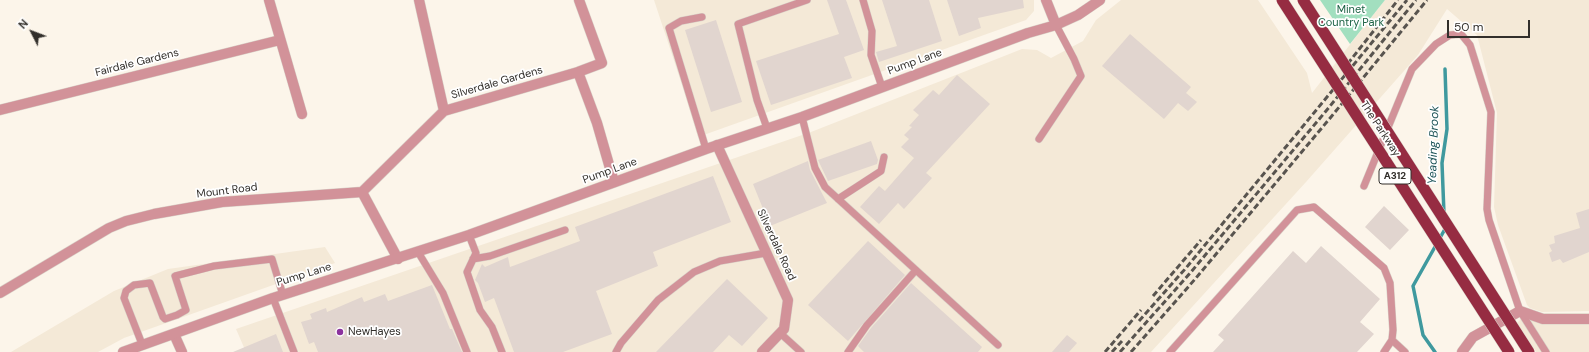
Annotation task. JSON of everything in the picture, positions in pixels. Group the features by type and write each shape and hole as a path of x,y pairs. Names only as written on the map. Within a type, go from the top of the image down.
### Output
{"highway":[{"name":"The Parkway","path":"1282,0 1509,352"},
{"name":"The Parkway","path":"1302,0 1529,352"}],"street":[{"path":"269,0 302,114"},
{"name":"Silverdale Gardens","path":"419,0 444,111 578,72 602,63 579,0"},
{"path":"1046,0 1056,26"},
{"name":"Pump Lane","path":"123,352 273,298 469,235 717,145 802,117 1033,32 1056,26 1078,15 1100,0"},
{"name":"Fairdale Gardens","path":"0,110 280,40"},
{"path":"578,72 597,123 614,182"},
{"path":"398,258 362,192 444,111"},
{"name":"Silverdale Road","path":"717,145 788,300 784,329 762,352"},
{"name":"Mount Road","path":"0,293 110,228 126,221 154,214 222,202 362,192"},
{"path":"1462,352 1473,337 1520,311 1543,319 1589,319"},
{"path":"174,334 182,352"}],"lane":[{"path":"767,128 757,100 738,24 807,0"},
{"path":"863,0 872,31 871,54 882,87"},
{"path":"702,17 681,21 669,28 706,149"},
{"path":"1039,139 1081,76 1056,26"},
{"path":"1364,186 1412,69 1436,44 1450,35 1461,34 1470,45 1491,112 1487,209 1489,220 1520,311 1546,352"},
{"path":"802,117 815,168 825,187 998,345"},
{"path":"838,199 881,171 884,157"},
{"path":"1170,352 1297,210 1314,207 1384,268 1390,284 1392,340 1385,352"},
{"path":"473,259 490,256 565,230"},
{"path":"469,235 476,253 467,272 480,310 492,327 502,352"},
{"path":"418,252 443,293 468,352"},
{"path":"616,352 658,300 694,272 720,261 766,253"},
{"path":"142,344 124,298 126,291 134,285 150,283 165,319 186,310 175,276 214,266 272,260 283,295"},
{"path":"848,352 867,325 916,270"},
{"path":"273,298 294,352"},
{"path":"780,333 801,352"},
{"path":"1392,340 1406,352"}],"shaded area":[{"path":"654,0 1034,0 1034,11 1026,20 698,137"},
{"path":"1121,0 1258,0 1307,73 1312,93 1385,0 1589,0 1589,311 1542,312 1530,308 1527,305 1498,225 1494,207 1497,113 1477,35 1447,9 1418,55 1306,182 1151,352 246,352 236,329 811,132 1022,49 1037,50 1051,58 1083,41 1096,20"},
{"path":"325,247 335,263 124,338 98,352 11,352 114,291 168,269"},
{"path":"1527,313 1589,313 1589,352 1536,352 1517,323"}],"green space":[{"name":"Minet Country Park","path":"1320,0 1385,0 1350,44"}],"building":[{"path":"827,0 846,0 864,50 844,57 852,78 771,105 756,61 839,34"},
{"path":"882,0 929,0 942,41 879,62 876,52 897,46"},
{"path":"947,0 1023,0 1024,8 978,18 981,28 959,36"},
{"path":"716,20 742,102 711,112 685,30"},
{"path":"1130,34 1191,87 1186,93 1197,102 1188,111 1178,103 1164,119 1102,66"},
{"path":"957,75 990,104 926,173 932,178 904,209 898,203 879,224 860,207 879,186 885,191 914,158 901,147 909,139 904,135 912,127 909,126 919,115 913,110 933,90 939,95"},
{"path":"871,141 878,160 877,164 828,181 818,160"},
{"path":"808,161 810,170 827,203 770,226 753,184"},
{"path":"713,176 731,222 653,252 658,266 596,291 612,334 563,352 514,352 494,298 485,302 478,283 475,280 482,264 485,267 508,257 510,267 580,241 575,227"},
{"path":"1384,206 1409,230 1390,250 1365,227"},
{"path":"1589,209 1589,252 1563,263 1560,259 1552,262 1549,253 1552,251 1549,245 1555,243 1554,236 1580,228 1576,213"},
{"path":"868,241 905,275 848,341 808,305"},
{"path":"1321,246 1380,299 1360,322 1374,334 1357,352 1213,352 1224,340 1218,335 1293,251 1306,263"},
{"path":"727,279 768,318 742,346 729,335 713,352 656,352"},
{"path":"911,283 982,347 978,352 864,352 858,346 871,328"},
{"path":"432,285 450,329 452,329 462,352 318,352 314,342 309,344 301,322 312,319 310,314 326,308 327,312 362,297 364,302 385,294 388,301"},
{"path":"276,334 283,352 233,352"},
{"path":"1067,335 1077,343 1069,352 1052,352"}],"waterway":[{"name":"Yeading Brook","path":"1444,214 1442,163 1447,129 1445,69"},
{"name":"Yeading Brook","path":"1435,352 1423,335 1413,286 1445,229 1444,226"}],"railway":[{"path":"1342,71 1398,0"},
{"path":"1139,321 1186,268 1407,0"},
{"path":"1120,352 1191,272 1326,111 1416,0"},
{"path":"1131,352 1196,278 1427,0"},
{"path":"1153,296 1201,240"},
{"path":"1105,352 1141,310"},
{"path":"1112,352 1122,341"}],"place":[{"name":"NewHayes","path":"340,332"}]}
